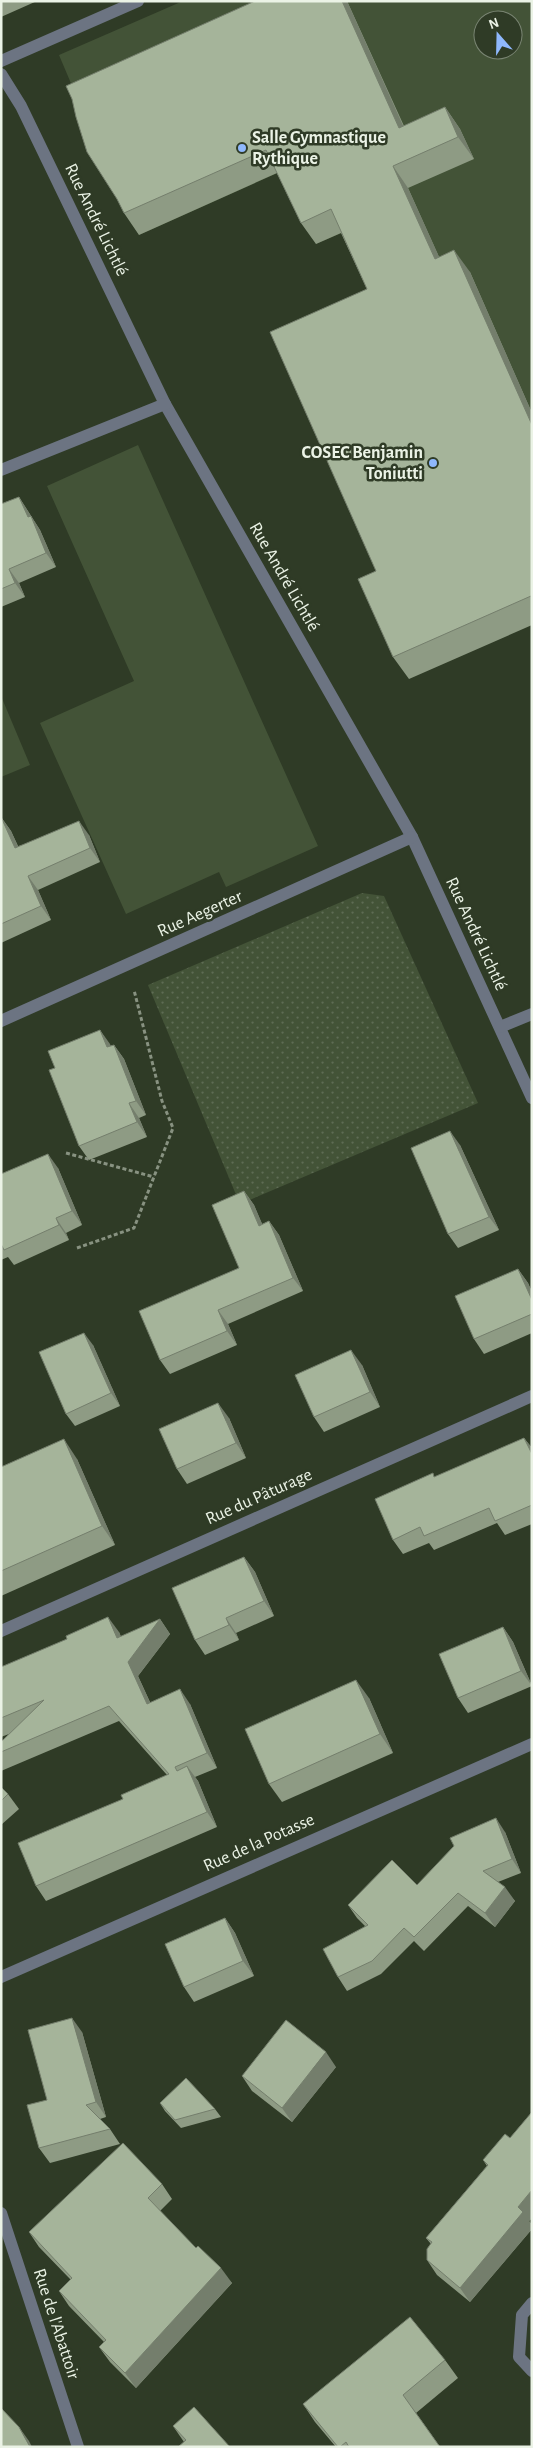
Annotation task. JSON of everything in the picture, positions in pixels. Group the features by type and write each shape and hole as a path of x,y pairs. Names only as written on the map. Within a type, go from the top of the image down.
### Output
{"street":[{"path":"1,61 138,1"},
{"name":"Rue André Lichtlé","path":"1,74 21,106 165,404 412,837 532,1098"},
{"path":"1,470 165,404"},
{"name":"Rue Aegerter","path":"1,1021 412,837"},
{"path":"500,1028 532,1014"},
{"name":"Rue du Pâturage","path":"1,1630 532,1396"},
{"name":"Rue de la Potasse","path":"1,1976 532,1744"},
{"name":"Rue de l'Abattoir","path":"1,2213 78,2447"},
{"path":"532,2304 522,2315 520,2357 532,2371"}],"path":[{"path":"77,1248 134,1228 173,1128 162,1100 128,965"},
{"path":"66,1153 154,1177"}],"green space":[{"path":"183,1 532,1 532,625 405,587 382,311 346,231 316,244 282,171 139,235 103,174 81,107 59,55"},
{"path":"138,445 318,846 226,887 219,872 126,914 40,723 134,681 47,486"},
{"path":"1,696 30,765 1,777"},
{"path":"362,893 384,896 478,1103 240,1204 148,985"}],"building":[{"path":"255,1 342,1 399,128 445,107 458,137 393,166 435,259 454,250 532,425 532,598 531,596 393,657 358,579 376,571 270,332 367,289 331,209 301,223 266,150 124,213 87,152 72,99 66,86"},
{"path":"19,497 28,517 31,516 46,553 9,569 15,583 1,589 1,504"},
{"path":"1,817 15,848 79,821 90,848 28,876 41,906 1,924"},
{"path":"100,1030 107,1047 114,1045 136,1101 129,1103 137,1122 79,1146 49,1070 55,1068 48,1051"},
{"path":"450,1131 489,1217 448,1234 411,1148"},
{"path":"48,1154 72,1211 56,1218 59,1225 4,1250 1,1244 1,1174"},
{"path":"244,1191 259,1226 269,1221 293,1278 218,1310 227,1331 160,1360 139,1311 239,1268 212,1205"},
{"path":"518,1269 532,1300 532,1314 474,1339 455,1296"},
{"path":"84,1333 111,1393 66,1414 39,1352"},
{"path":"351,1350 370,1392 314,1417 295,1375"},
{"path":"218,1403 236,1443 177,1469 159,1429"},
{"path":"524,1438 532,1454 532,1505 495,1521 489,1508 424,1536 420,1527 393,1540 375,1499 433,1473 434,1477"},
{"path":"64,1439 102,1526 1,1571 1,1467"},
{"path":"244,1557 264,1601 226,1618 229,1625 195,1640 172,1588"},
{"path":"108,1617 117,1638 160,1619 128,1662 147,1704 180,1689 207,1753 175,1767 177,1771 187,1766 207,1812 36,1886 18,1843 123,1799 121,1795 169,1774 109,1706 1,1752 1,1742 44,1700 1,1718 1,1667 67,1639 66,1636"},
{"path":"503,1627 521,1671 458,1698 439,1654"},
{"path":"356,1680 380,1734 269,1784 245,1729"},
{"path":"1,1787 8,1794 1,1801"},
{"path":"496,1818 512,1859 483,1871 505,1887 485,1913 458,1893 414,1937 404,1928 372,1961 338,1977 323,1949 368,1925 348,1905 392,1860 417,1885 454,1846 450,1838"},
{"path":"225,1918 243,1961 184,1987 165,1944"},
{"path":"72,2018 96,2102 86,2105 110,2129 39,2148 27,2105 47,2100 28,2030"},
{"path":"286,2020 326,2052 282,2108 242,2076"},
{"path":"186,2078 215,2109 175,2120 160,2103"},
{"path":"532,2112 532,2190 518,2207 523,2212 460,2288 427,2260 427,2249 432,2242 426,2238 488,2165 483,2160 505,2134 510,2138"},
{"path":"123,2143 162,2184 148,2198 196,2248 198,2246 221,2268 125,2373 99,2347 106,2340 59,2291 72,2278 29,2232"},
{"path":"410,2317 445,2360 403,2395 440,2447 349,2447 346,2442 338,2447 303,2404"},
{"path":"194,2407 230,2447 178,2447 186,2440 173,2426"},
{"path":"1,2408 19,2427 30,2447 1,2447"}],"place":[{"name":"Salle Gymnastique Rythique","path":"242,148"},
{"name":"COSEC Benjamin Toniutti","path":"433,463"}]}
